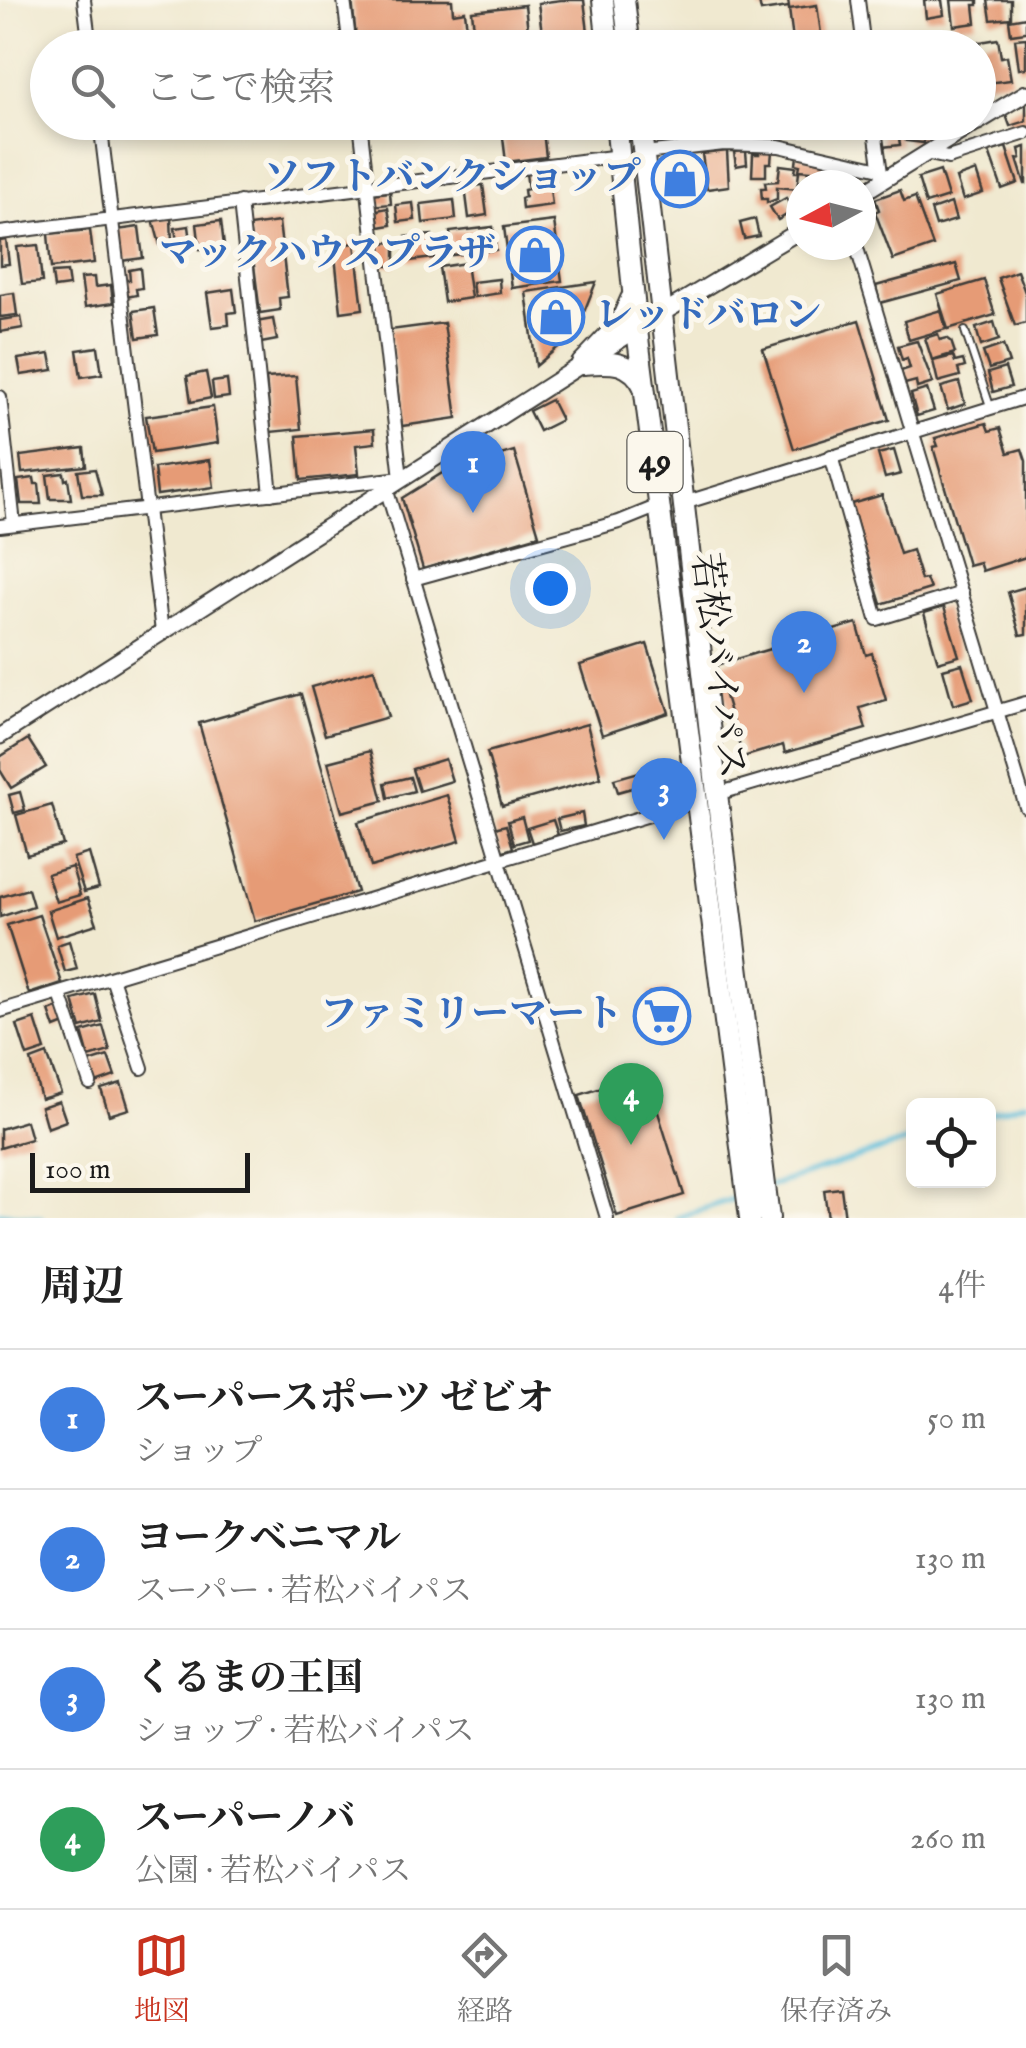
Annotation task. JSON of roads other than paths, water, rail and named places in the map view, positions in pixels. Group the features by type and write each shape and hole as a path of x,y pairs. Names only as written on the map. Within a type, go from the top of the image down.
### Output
{"highway":[{"path":"603,0 606,30"},
{"path":"624,0 628,30"},
{"name":"若松バイパス","path":"618,140 637,330 708,797 759,1213"},
{"name":"若松バイパス","path":"642,140 684,502 708,797"},
{"path":"582,364 620,324 633,288"},
{"path":"582,364 623,364 638,376 646,392"}],"street":[{"path":"84,0 88,30"},
{"path":"344,0 348,30"},
{"path":"858,0 862,30"},
{"path":"996,111 1026,93"},
{"path":"926,153 948,158 1026,133"},
{"path":"102,140 162,632"},
{"path":"362,140 402,478"},
{"path":"876,140 881,175"},
{"path":"876,180 948,140"},
{"path":"644,152 724,144 779,146 881,175"},
{"path":"0,233 620,156"},
{"path":"240,202 271,494"},
{"path":"0,736 660,314 786,239"},
{"path":"861,260 1026,807"},
{"path":"0,397 7,525 402,478"},
{"path":"684,502 1026,397"},
{"path":"831,456 877,619 962,593"},
{"path":"386,488 607,1218"},
{"path":"413,579 619,522 662,505"},
{"path":"0,1011 1026,703"},
{"path":"112,978 142,1068"},
{"path":"60,994 90,1083"}],"lane":[{"path":"965,331 990,408"}],"waterway":[{"path":"996,1111 1026,1102"},
{"path":"770,1186 906,1142"},
{"path":"677,1218 741,1196"},
{"path":"0,1213 41,1218"}],"place":[{"name":"ソフトバンクショップ","path":"680,179"},
{"name":"マックハウスプラザ","path":"535,255"},
{"name":"レッドバロン","path":"556,317"},
{"name":"スーパースポーツ ゼビオ","path":"473,513"},
{"name":"ヨークベニマル","path":"804,693"},
{"name":"くるまの王国","path":"664,840"},
{"name":"ファミリーマート","path":"662,1016"},
{"name":"スーパーノバ","path":"631,1145"}]}
